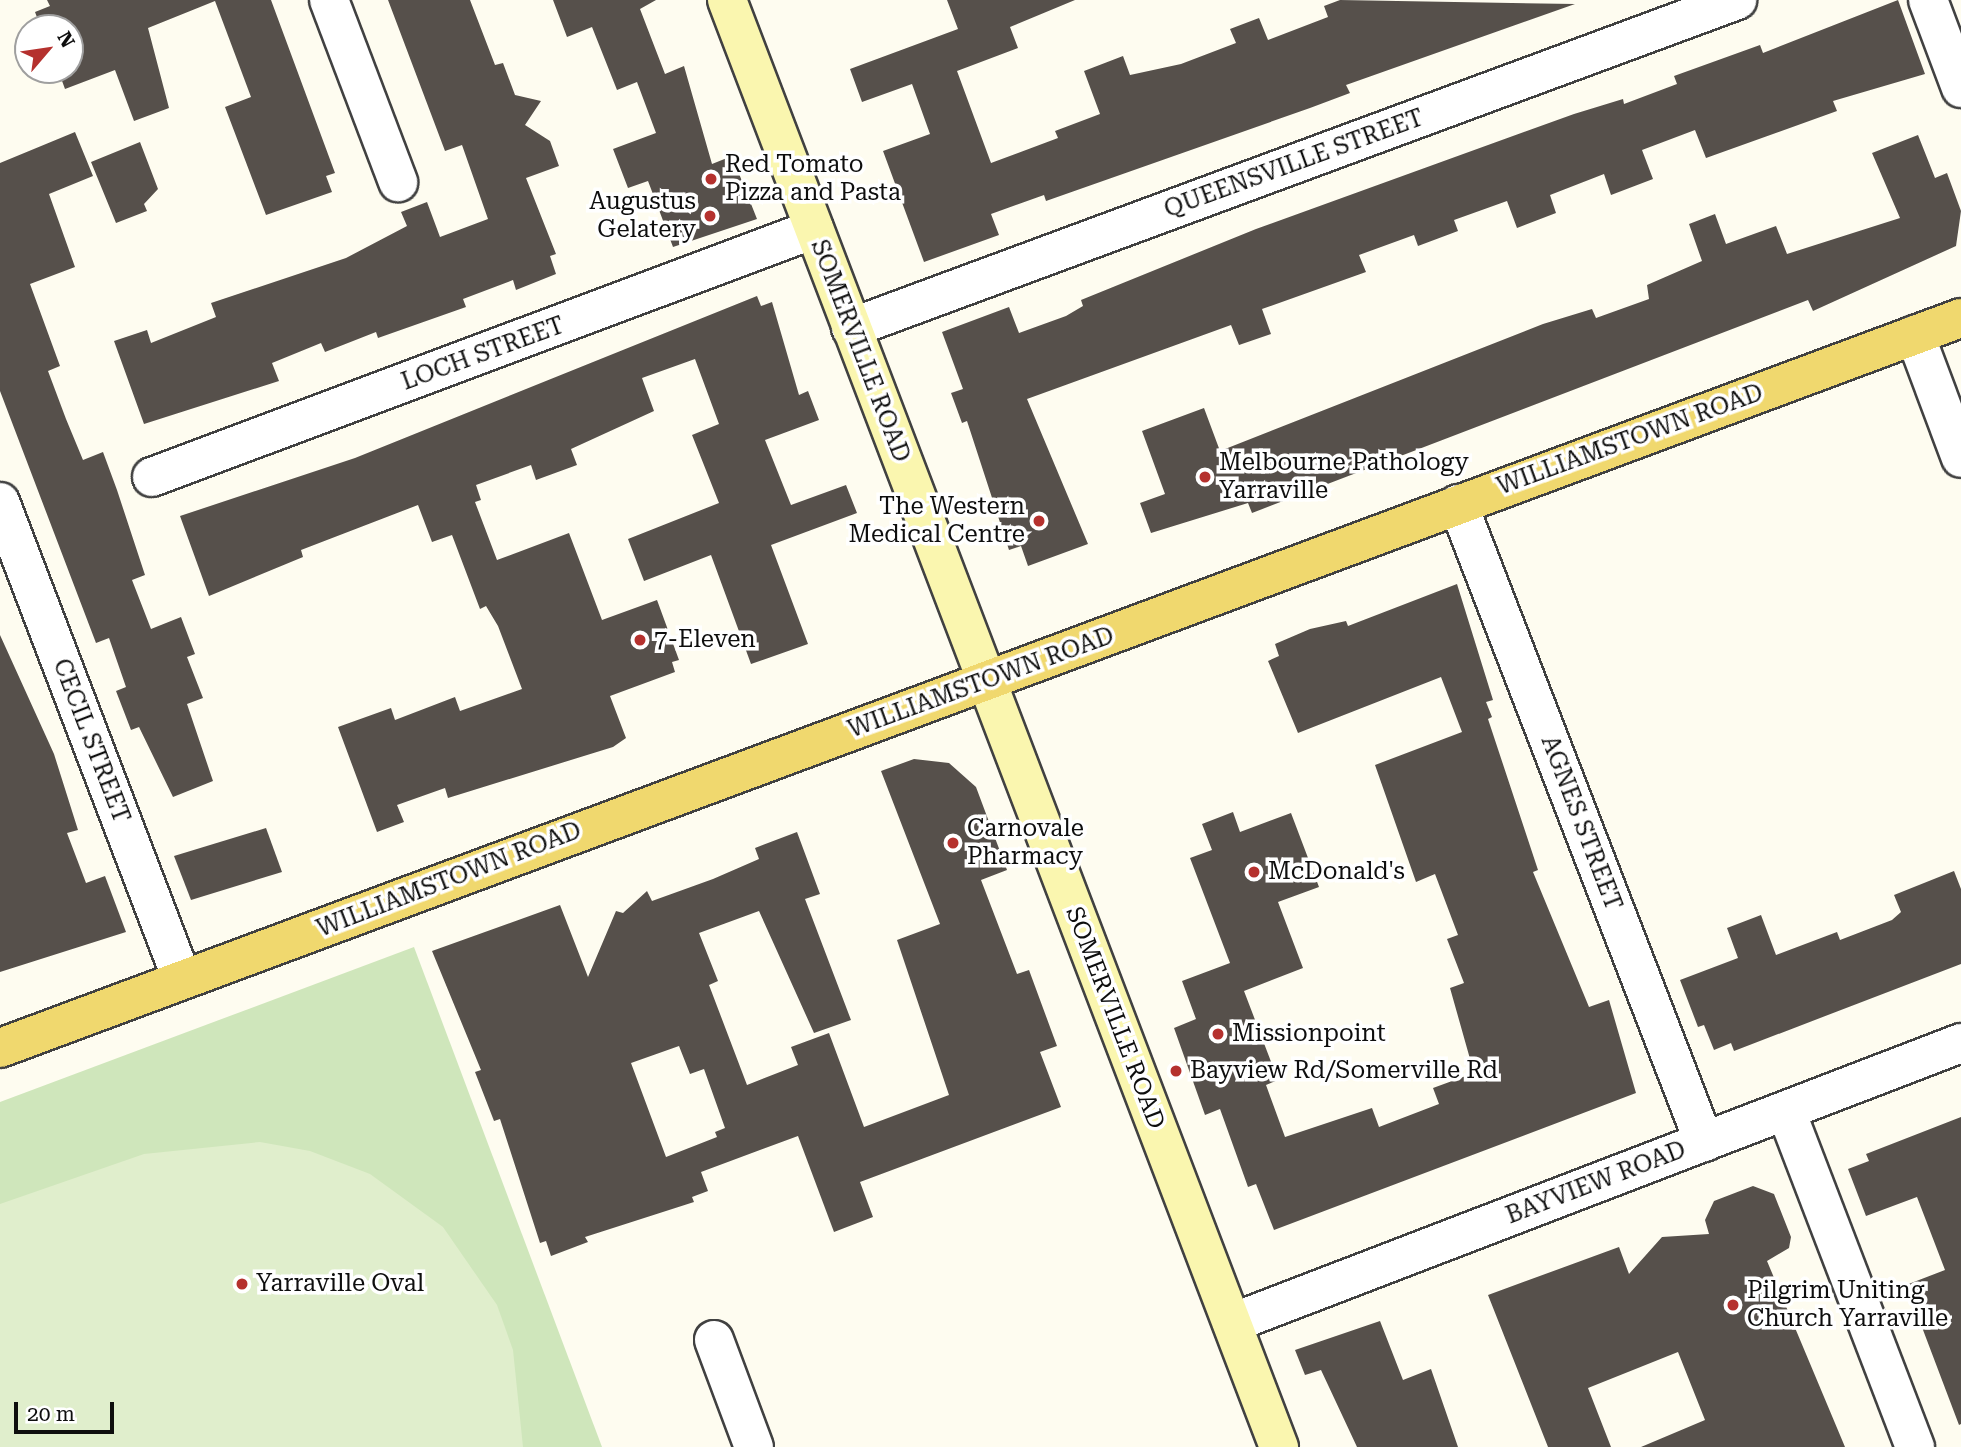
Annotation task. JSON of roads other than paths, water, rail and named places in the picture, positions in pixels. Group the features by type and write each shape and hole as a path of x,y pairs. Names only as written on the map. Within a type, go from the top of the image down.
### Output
{"main road":[{"name":"SOMERVILLE ROAD","path":"727,0 1279,1447"},
{"name":"WILLIAMSTOWN ROAD","path":"0,1048 1961,318"}],"street":[{"path":"329,0 398,182"},
{"name":"QUEENSVILLE STREET","path":"851,328 1737,0"},
{"path":"1928,0 1961,88"},
{"name":"LOCH STREET","path":"152,477 814,229"},
{"path":"1915,335 1961,458"},
{"name":"CECIL STREET","path":"0,502 181,979"},
{"name":"AGNES STREET","path":"1458,504 1704,1142"},
{"name":"BAYVIEW ROAD","path":"1232,1323 1961,1043"},
{"path":"1786,1111 1915,1447"},
{"path":"714,1340 754,1447"}],"place":[{"name":"Red Tomato Pizza and Pasta","path":"711,179"},
{"name":"Augustus Gelatery","path":"710,216"},
{"name":"Melbourne Pathology Yarraville","path":"1205,477"},
{"name":"The Western Medical Centre","path":"1039,521"},
{"name":"7-Eleven","path":"640,640"},
{"name":"Carnovale Pharmacy","path":"953,843"},
{"name":"McDonald's","path":"1254,872"},
{"name":"Missionpoint","path":"1218,1034"},
{"name":"Bayview Rd/Somerville Rd","path":"1176,1071"},
{"name":"Yarraville Oval","path":"242,1284"},
{"name":"Pilgrim Uniting Church Yarraville","path":"1733,1305"}]}
